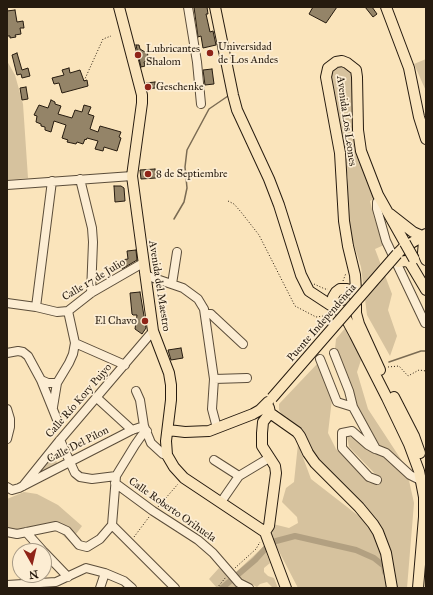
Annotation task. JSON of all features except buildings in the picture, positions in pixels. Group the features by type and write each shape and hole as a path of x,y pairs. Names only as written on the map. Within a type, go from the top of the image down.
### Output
{"main road":[{"name":"Avenida del Maestro","path":"119,7 142,95 132,176 153,331 169,373 171,385 172,400 166,441 167,455"},
{"path":"215,7 237,110 269,180 301,275 309,284 322,293 337,288 348,282 350,269"},
{"path":"386,7 409,68 419,117 426,139"},
{"name":"Avenida Los Leones","path":"424,477 414,436 359,324 355,299 355,275 350,269 344,222 340,153 326,77 328,68 336,62 342,61 347,63 356,70 358,77 358,130 361,151 371,181 386,212 400,253 414,259 426,280"},
{"path":"386,212 395,217 413,232 424,238 423,253 426,260"},
{"name":"Puente Independencia","path":"266,411 400,253 409,250 424,238"},
{"path":"400,253 406,261 410,263 426,290"},
{"path":"309,284 309,291 339,310 351,310 355,299 350,290 337,288"},
{"path":"337,288 333,301 355,335 424,477 424,517 418,588"},
{"path":"168,430 200,432 209,431 266,411"},
{"path":"266,411 263,422 262,446 275,466 276,473 267,537"},
{"path":"266,411 297,432 315,463 359,507 373,524 378,532 386,553 392,588"},
{"path":"167,455 174,467 184,478 221,502 267,537 274,552 286,588"},
{"path":"423,588 426,561"}],"street":[{"path":"188,7 197,62 201,104"},
{"path":"7,185 132,176"},
{"path":"80,179 92,228 93,242 91,293"},
{"path":"36,307 52,181"},
{"path":"380,200 377,202 377,209 386,241 425,323"},
{"path":"172,284 177,252"},
{"name":"Calle 17 de Julio","path":"7,303 36,307 56,312 68,311 91,293 143,263"},
{"path":"145,275 182,288 198,299 204,309 214,379 212,409 217,428"},
{"path":"53,408 57,383 69,363 73,354 75,343 68,311"},
{"path":"205,314 214,317 243,344"},
{"name":"Calle Río Kory Pujyo","path":"23,486 60,440 153,331"},
{"path":"75,343 125,365"},
{"path":"7,353 18,351 23,352 28,356 41,380 58,422"},
{"path":"334,353 349,391 353,407 376,449"},
{"path":"320,358 337,402 353,407"},
{"path":"214,379 247,378"},
{"path":"41,380 48,383 57,383"},
{"path":"136,391 140,400 146,429 151,443 163,454 167,455"},
{"path":"97,398 132,430"},
{"path":"7,409 10,418 10,427 7,439"},
{"path":"7,532 17,534 56,526 67,531 79,545 87,547 95,543 112,525 116,480 135,445 146,429"},
{"name":"Calle Del Pilon","path":"23,486 132,430 146,429"},
{"path":"377,480 369,477 342,448 342,433 352,431 368,445 386,453 410,475 424,477"},
{"path":"60,440 70,462"},
{"path":"221,502 239,476 269,458"},
{"path":"214,460 239,476"},
{"name":"Calle Roberto Orihuela","path":"70,462 75,472 80,477 116,480 153,511 198,540 213,553 239,583 249,588"},
{"path":"7,487 12,490 23,486"},
{"path":"112,525 175,588"},
{"path":"26,532 36,543"},
{"path":"52,560 68,577"},
{"path":"7,586 56,582 86,568 105,573 124,581 132,588"},
{"path":"100,588 105,573"}],"path":[{"path":"84,81 102,40 111,36"},
{"path":"228,201 234,204 258,235 295,306 316,317 330,316 339,310"},
{"path":"309,284 325,289 337,288 350,269"},
{"path":"379,367 399,366 408,376 418,370 426,371"},
{"path":"217,588 222,580 267,537"}],"shaded area":[{"path":"426,59 426,91 414,64"},
{"path":"7,61 15,75 23,104 28,178 7,180"},
{"path":"343,66 352,71 354,77 354,140 357,154 374,198 370,201 384,245 375,249 392,294 388,310 397,336 390,356 367,315 361,267 350,232 347,210 348,178 330,80 334,70"},
{"path":"347,292 353,299 349,307 339,306 337,298 338,295"},
{"path":"346,327 361,360 357,372 368,409 406,467 414,503 407,588 395,588 389,554 355,497 321,462 279,410 279,404 317,364 332,399 328,433 336,449 369,483 378,483 379,478 349,447 347,436 357,439 367,450 379,453 382,449 368,430 356,406 335,349 336,339"},
{"path":"298,444 311,479 360,517 373,531 379,545 387,588 298,588 271,536 271,531 273,524 289,528 298,523 297,517 282,502 286,488 294,482"},
{"path":"53,453 58,465 31,480"},
{"path":"24,492 37,494 58,505 82,526 70,542 58,531 50,528 7,535 7,499"},
{"path":"264,546 270,563 264,568 264,572 268,576 274,578 278,588 273,588 267,582 260,584 257,587 243,580 238,580 235,573"},
{"path":"219,568 230,576 233,583 241,588 217,588 209,579"}],"waterway":[{"path":"174,219 184,202 187,188 185,167 187,150 209,109 228,96"},
{"path":"389,362 421,351 426,351"},
{"path":"276,541 295,536 356,550 374,558 384,566 385,572"},
{"path":"222,588 255,560 265,549"}],"place":[{"name":"Universidad de Los Andes","path":"210,53"},
{"name":"Lubricantes Shalom","path":"138,55"},
{"name":"Geschenke","path":"148,87"},
{"name":"8 de Septiembre","path":"148,174"},
{"name":"El Chavo","path":"145,321"}]}
